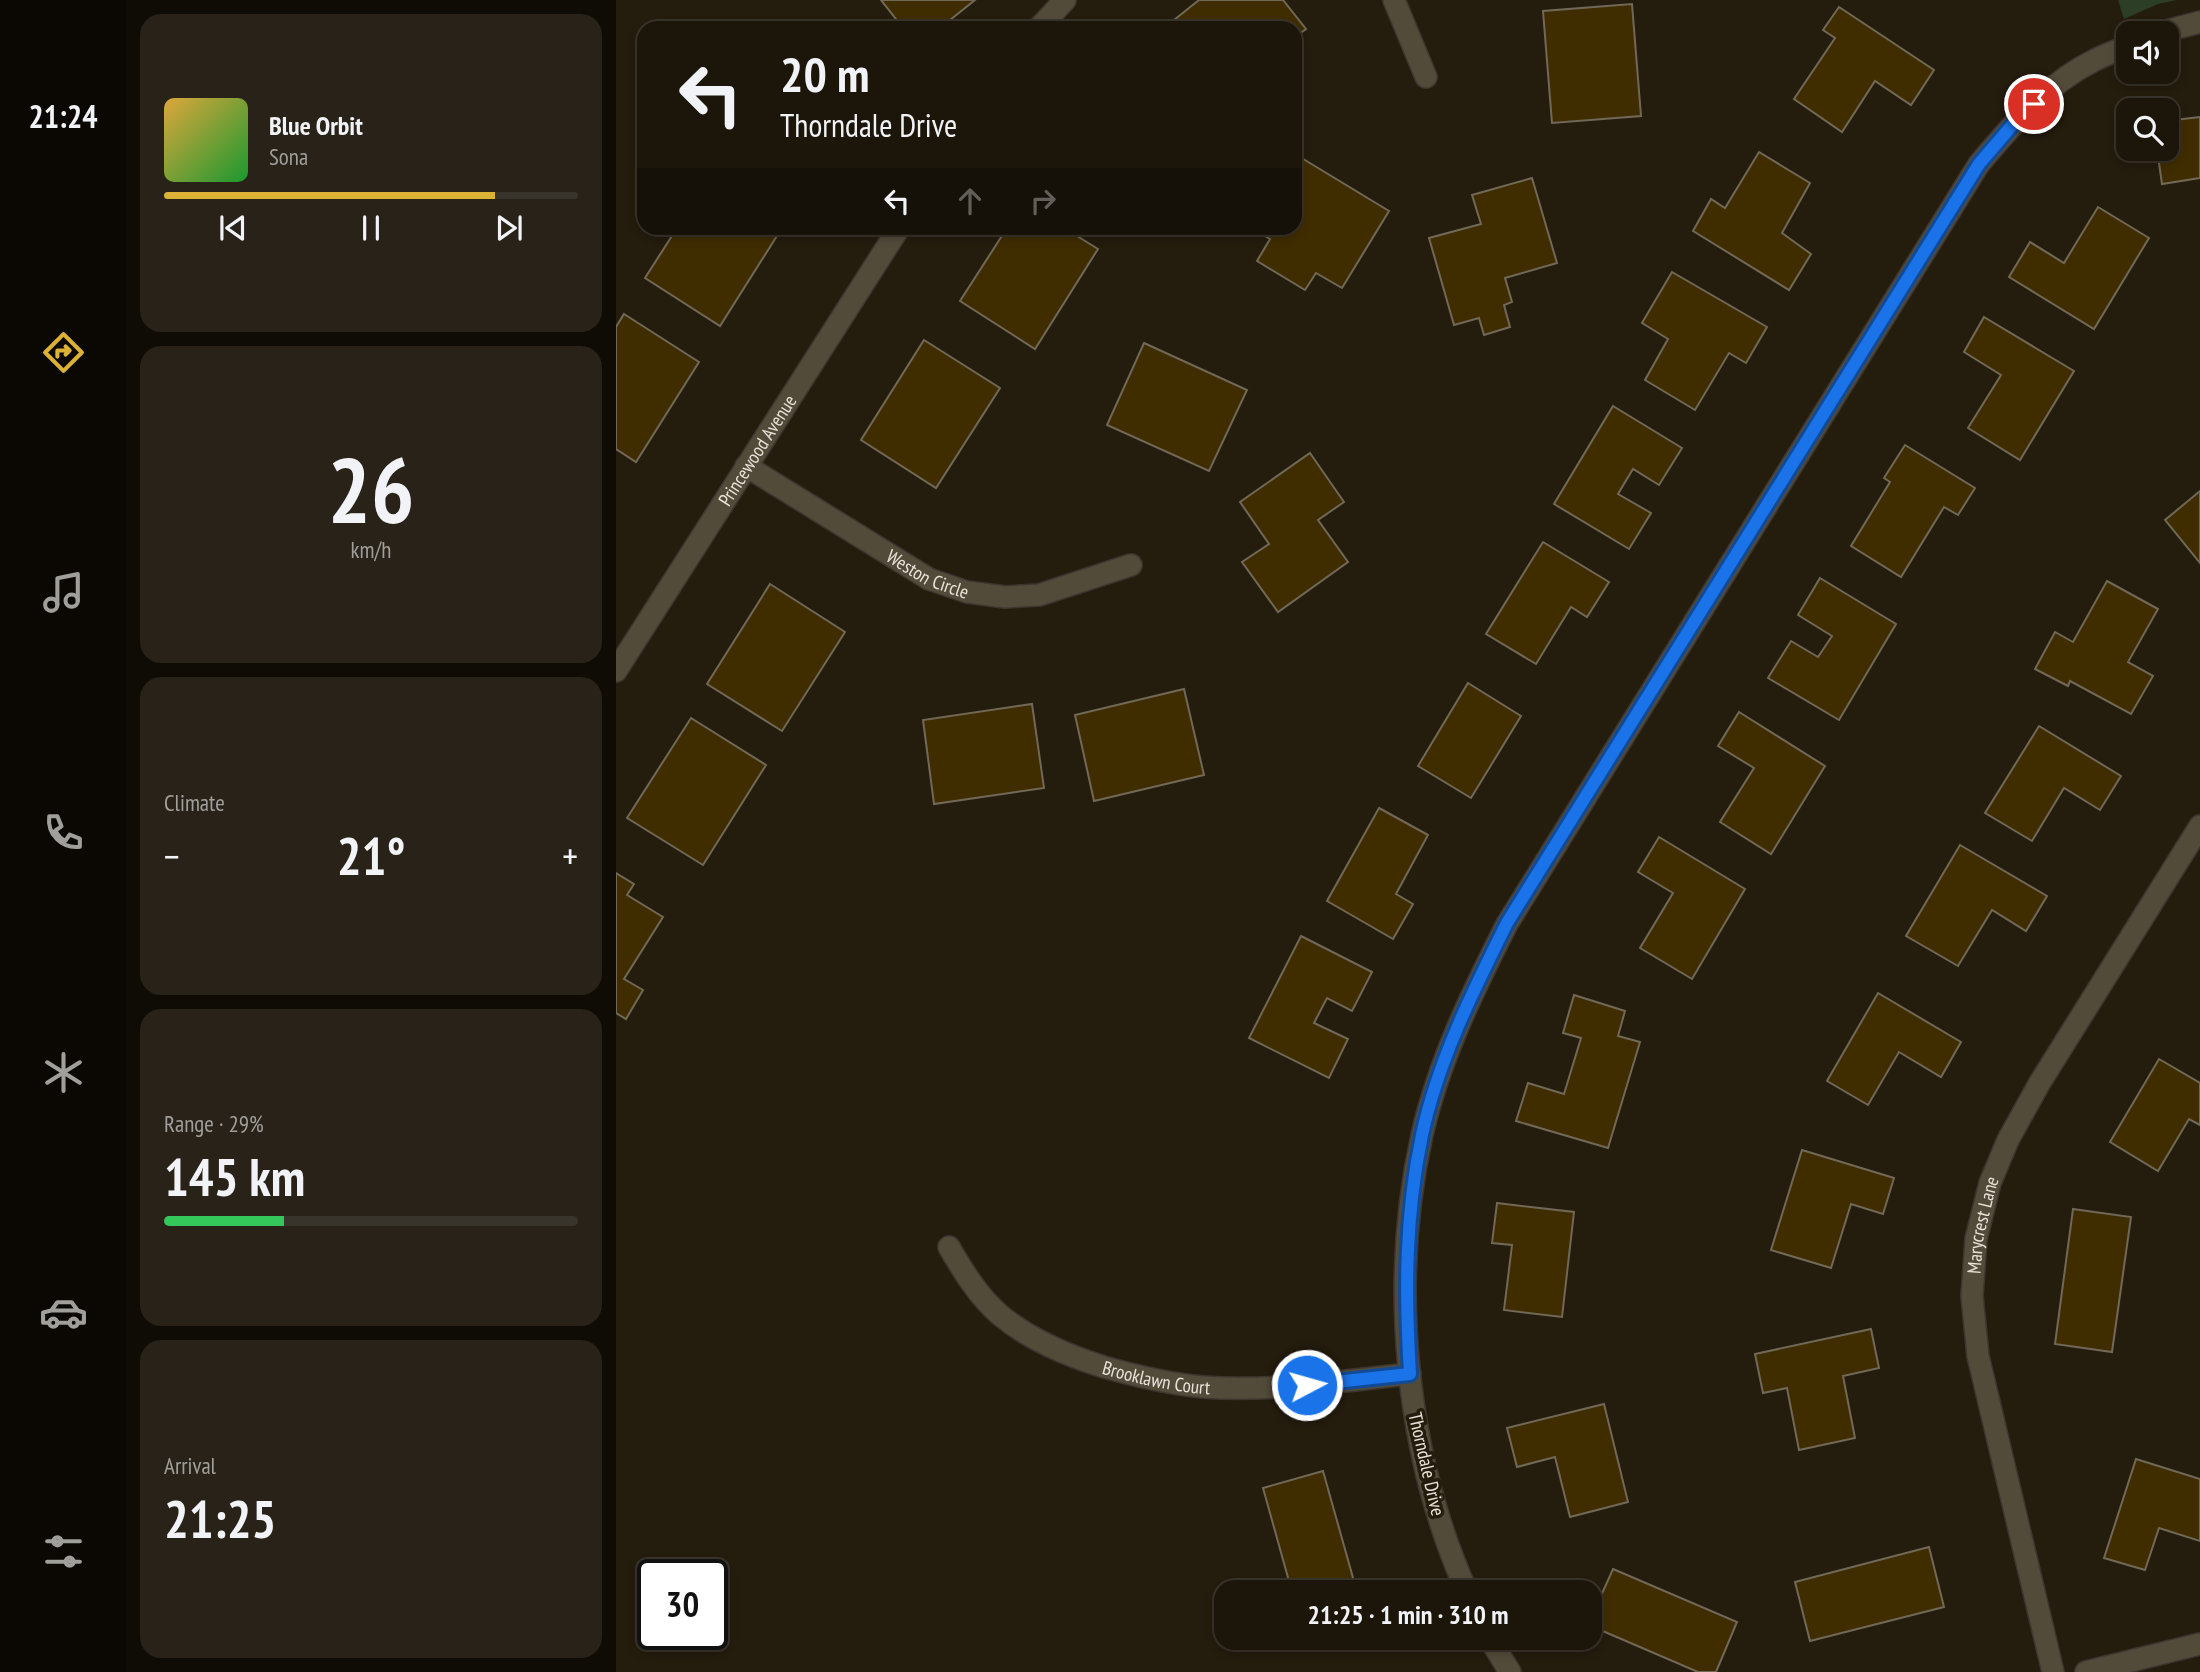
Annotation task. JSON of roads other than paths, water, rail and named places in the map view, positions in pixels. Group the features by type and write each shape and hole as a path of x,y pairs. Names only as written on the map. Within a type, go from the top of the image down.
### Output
{"street":[{"path":"1046,21 1065,0"},
{"path":"1394,0 1426,77"},
{"path":"2179,28 2200,22"},
{"name":"Thorndale Drive","path":"1461,1580 1453,1562 1431,1490 1413,1405 1405,1299 1410,1206 1422,1134 1444,1061 1474,989 1507,923 1979,164 2015,122 2054,86 2091,61 2116,51"},
{"name":"Princewood Avenue","path":"616,671 894,235"},
{"name":"Weston Circle","path":"746,466 929,579 967,592 1005,597 1039,595 1131,565"},
{"name":"Marycrest Lane","path":"2053,1672 1978,1356 1972,1296 1976,1239 1990,1183 2008,1140 2039,1084 2200,826"},
{"name":"Brooklawn Court","path":"949,1247 969,1280 998,1314 1034,1340 1080,1360 1136,1376 1202,1387 1282,1388 1410,1374"},
{"path":"2086,1672 2200,1644"},
{"path":"1496,1650 1510,1672"}]}
